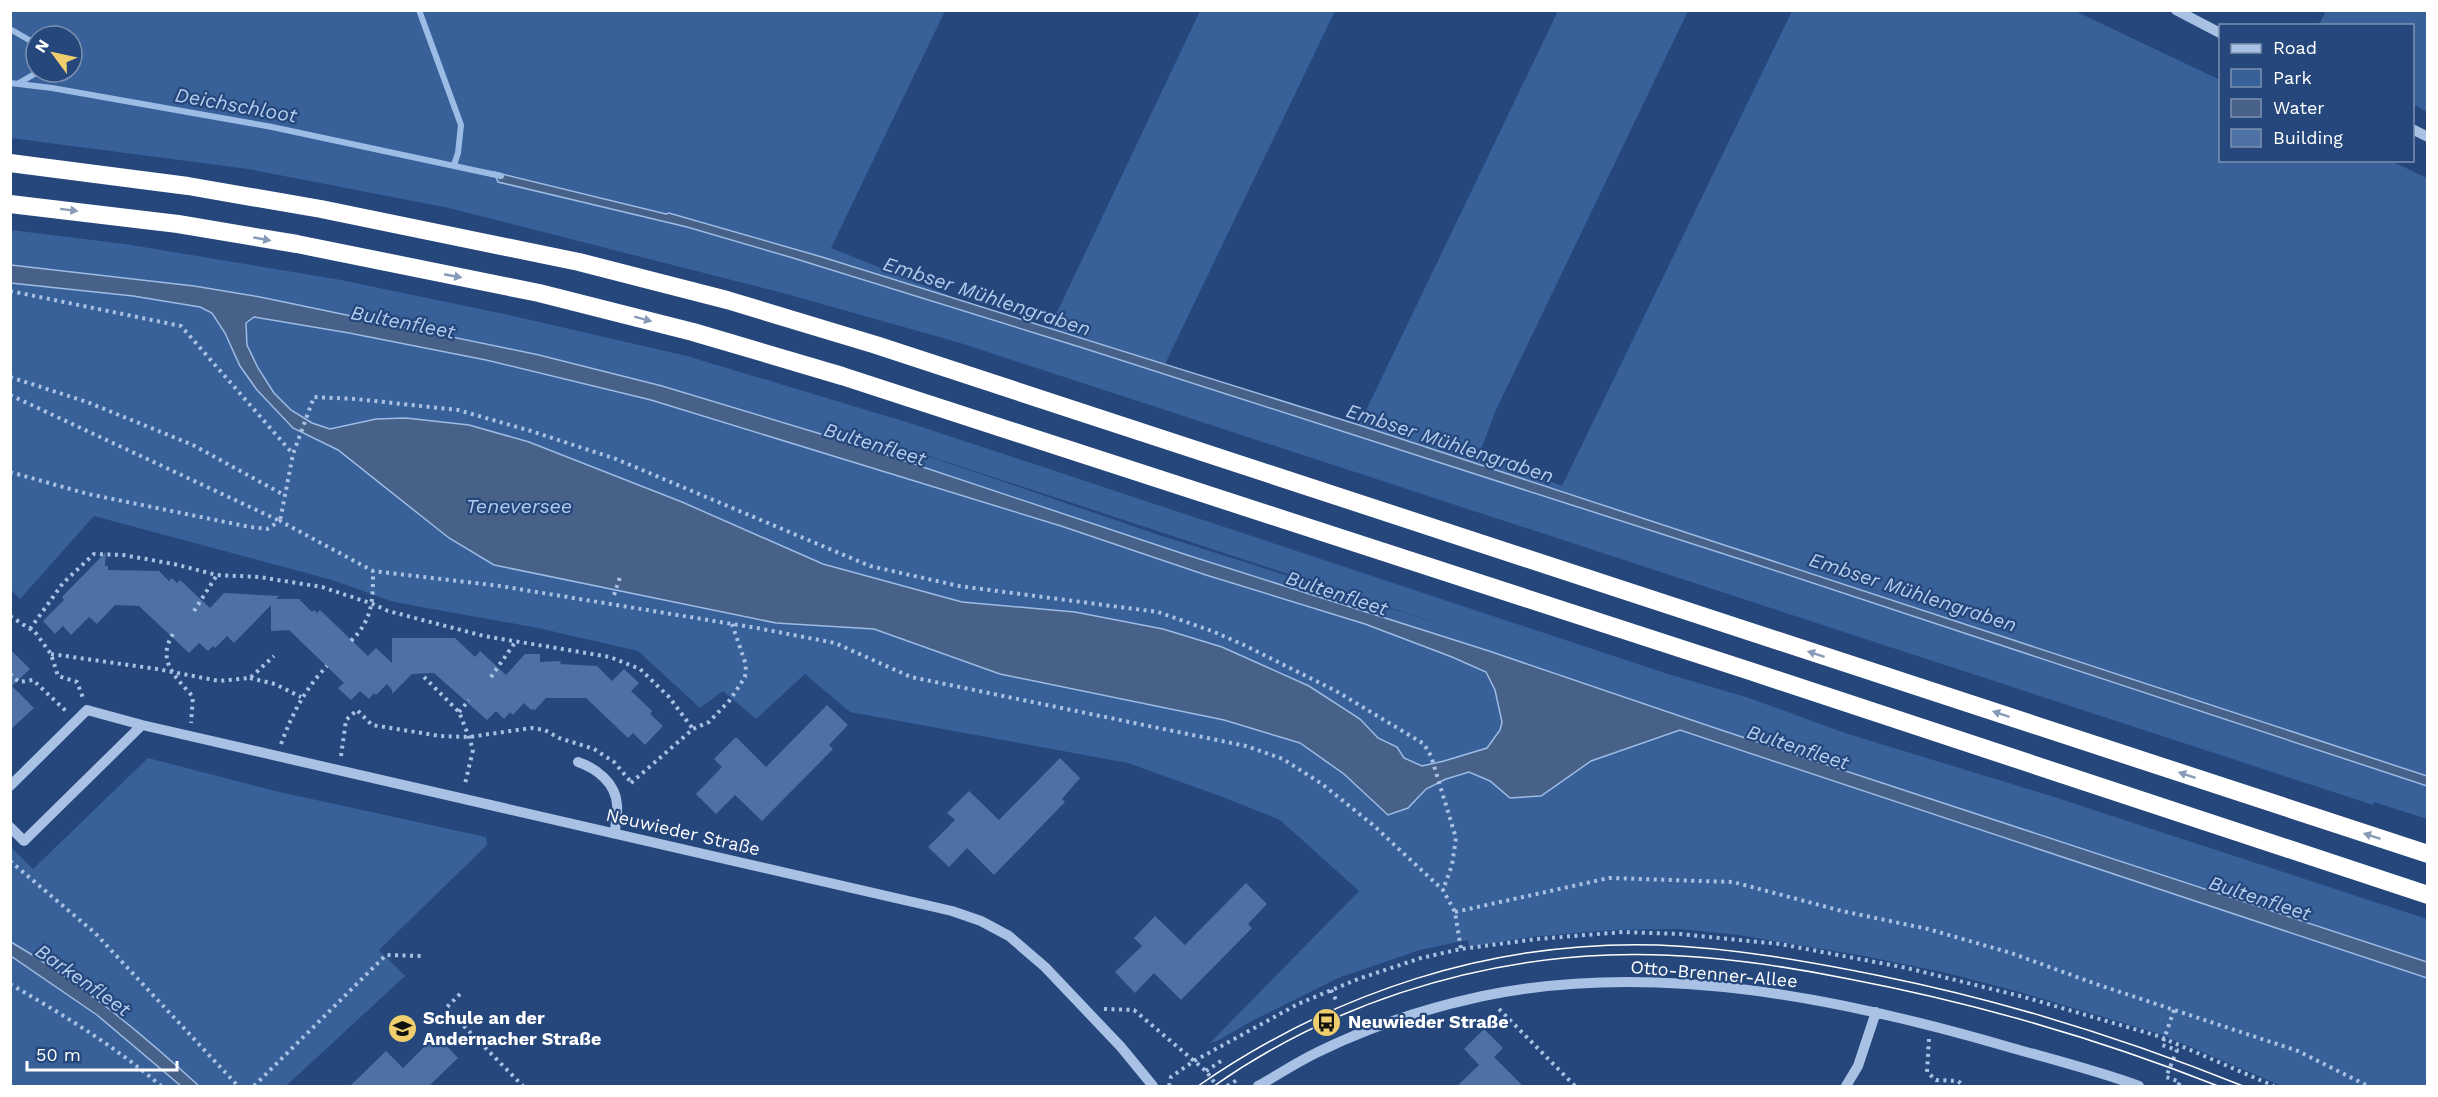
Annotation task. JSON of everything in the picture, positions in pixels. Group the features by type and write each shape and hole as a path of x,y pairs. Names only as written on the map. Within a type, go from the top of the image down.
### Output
{"highway":[{"path":"10,163 188,186 321,209 579,262 727,300 910,356 2427,854"},
{"path":"10,204 178,224 297,244 539,293 693,332 854,380 1742,668 2427,895"}],"street":[{"path":"2176,10 2219,32"},
{"path":"10,786 87,710"},
{"name":"Neuwieder Straße","path":"87,710 276,756 952,910 981,921 1009,936 1045,967 1086,1008 1142,1070 1153,1086"},
{"path":"10,827 24,841 142,725"},
{"path":"578,762 594,767 610,784 618,803 615,833"},
{"name":"Otto-Brenner-Allee","path":"1258,1086 1318,1052 1418,1013 1486,996 1572,983 1650,982 1763,993 1822,1001 1876,1012 1929,1024 2139,1086"},
{"path":"1846,1086 1858,1066 1876,1012"}],"path":[{"path":"10,291 182,327 293,454"},
{"path":"10,377 87,402 193,445 284,495"},
{"path":"11,396 280,521 373,571 500,586 835,643 911,677 1246,746 1283,759 1322,784 1373,825 1443,890 1455,912 1461,949"},
{"path":"10,472 88,494 267,529 280,521 293,454 314,397 458,410 616,459 870,566 959,586 1158,612 1212,631 1336,691 1424,744 1431,756 1456,838 1452,865 1443,890"},
{"path":"30,629 63,583 94,554 123,555 174,564 217,576 259,577 322,587 388,611 484,636 610,657 640,669 669,697 693,729"},
{"path":"351,641 365,622 373,604 373,571"},
{"path":"194,611 217,576"},
{"path":"614,596 620,577"},
{"path":"10,616 35,632 51,654 58,676 77,682 87,710"},
{"path":"618,803 631,782 693,729 709,722 730,700 745,677 746,665 732,624"},
{"path":"173,634 167,643 166,661 171,672 193,697 190,736"},
{"path":"491,677 516,641"},
{"path":"51,654 219,681 250,678 275,684 302,697"},
{"path":"250,678 274,656"},
{"path":"276,756 290,719 302,697 327,666"},
{"path":"10,674 19,682 33,680 76,720"},
{"path":"424,677 459,712 473,750 461,798"},
{"path":"459,712 470,699"},
{"path":"338,770 346,720 357,710 372,724 430,735 469,737 531,728 545,730 559,738 594,749 614,762 631,782"},
{"path":"10,861 95,933 238,1086"},
{"path":"1455,912 1609,878 1733,882 1842,911 1928,929 2011,953 2298,1052 2368,1086"},
{"path":"1169,1086 1171,1077 1194,1061 1298,1004 1421,958 1461,949 1537,939 1623,932 1680,934 1780,944 1907,968 2024,997 2164,1038 2274,1086"},
{"path":"254,1086 386,955 422,956"},
{"path":"10,984 98,1039 161,1086"},
{"path":"1331,990 1336,1000"},
{"path":"460,994 446,1008 524,1086"},
{"path":"1486,996 1575,1086"},
{"path":"1086,1008 1134,1010 1206,1071 1217,1086"},
{"path":"2174,1010 2162,1045 2176,1050 2166,1077 2180,1082 2178,1086"},
{"path":"1929,1024 1927,1072 1936,1080 1958,1081 1964,1086"},
{"path":"1206,1071 1224,1059"},
{"path":"1227,1086 1237,1080"}],"green space":[{"path":"10,11 945,11 831,248 973,305 822,257 670,213 495,172 498,181 687,227 1083,348 1749,562 2427,786 2427,819 2374,802 2373,805 957,342 790,295 449,208 248,169 11,138"},
{"path":"1200,11 1335,11 1165,364 1049,329"},
{"path":"1558,11 1688,11 1496,410 1480,452 1562,486 1792,11 2075,11 2219,80 2219,162 2393,162 2427,178 2427,776 1359,425"},
{"path":"2326,11 2427,11 2427,112 2414,105 2414,24 2320,24"},
{"path":"11,230 125,244 341,280 687,356 913,424 1668,674 1749,698 1845,733 2051,796 2427,919 2427,1086 2282,1086 2160,1034 1947,973 1864,956 1738,935 1681,929 1611,930 1531,937 1469,947 1468,940 1420,950 1338,978 1210,1043 1359,891 1280,820 1220,796 1128,763 850,712 805,674 756,719 723,691 700,708 638,651 538,628 394,602 332,580 94,516 20,599 11,590","holes":["890,443 1449,627 1156,534"]},
{"path":"148,758 275,791 486,837 487,845 379,950 405,976 286,1086 11,1086 10,846 33,869"}],"water":[{"path":"494,172 669,213 822,257 1359,425 2427,776 2427,786 1749,562 1083,348 687,227 498,182"},
{"name":"Teneversee","path":"11,265 194,286 260,297 539,355 662,386 854,444 1187,555 1489,651 1721,730 2427,962 2427,978 1680,730 1591,761 1541,796 1510,798 1490,781 1469,772 1446,779 1426,789 1408,808 1388,815 1344,774 1300,743 1224,720 1000,674 874,629 776,623 494,565 449,538 338,450 293,428 257,390 240,366 225,333 212,313 200,307 133,296 11,283","holes":["254,317 486,360 651,400 1061,526 1206,575 1365,624 1486,672 1495,690 1502,722 1500,730 1487,748 1422,766 1404,758 1397,747 1378,738 1360,719 1309,686 1222,647 1163,629 1075,612 962,602 823,564 682,502 529,442 469,425 406,418 376,419 330,429 312,423 291,410 274,393 247,345 246,323"]},
{"path":"11,942 61,974 109,1009 199,1086 181,1086 97,1015 11,956"}],"building":[{"path":"106,552 105,566 108,566 108,570 159,571 169,581 172,578 177,583 180,580 210,608 224,593 279,596 276,599 299,599 312,612 314,610 317,613 320,610 368,656 376,648 392,663 392,638 455,638 475,657 480,651 506,675 525,654 540,654 540,662 561,661 560,664 597,666 612,681 624,669 639,683 631,691 652,711 650,714 663,726 645,745 633,733 628,738 586,698 546,698 535,710 531,710 524,703 513,715 510,712 504,719 496,711 487,720 434,673 412,674 392,694 387,684 369,699 360,691 351,700 338,688 344,683 289,630 271,631 271,605 234,643 227,636 215,648 213,646 208,651 199,643 189,653 139,606 115,605 97,624 89,617 71,635 63,626 55,634 43,621 64,600 62,597"},
{"path":"10,649 30,669 12,686 34,708 10,730"},
{"path":"827,705 848,725 829,745 833,749 762,821 735,795 716,814 696,794 722,767 714,759 736,737 766,767"},
{"path":"1060,758 1080,778 1062,799 1065,802 994,875 967,848 949,867 928,847 955,820 947,813 969,791 999,820"},
{"path":"1246,883 1267,904 1248,924 1252,928 1181,1000 1154,973 1135,993 1115,972 1142,946 1134,938 1155,916 1185,945"},
{"path":"1484,1029 1503,1048 1494,1057 1523,1086 1457,1086 1479,1065 1464,1049"},
{"path":"436,1035 458,1058 429,1086 350,1086 386,1051 403,1068"}],"waterway":[{"path":"419,10 461,125 458,153 454,165"},
{"path":"10,29 24,37"},
{"path":"19,83 24,80"},
{"name":"Deichschloot","path":"10,83 52,88 272,127 501,176"}],"tram line":[{"path":"1198,1086 1250,1053 1304,1024 1360,999 1417,978 1475,963 1535,952 1596,946 1658,945 1770,956 1853,970 1973,997 2110,1037 2243,1086"},
{"path":"1214,1086 1304,1032 1402,992 1504,966 1609,955 1669,955 1759,964 1819,973 1943,999 2082,1038 2218,1086"}],"place":[{"name":"Neuwieder Straße","path":"1327,1022"},
{"name":"Schule an der Andernacher Straße","path":"402,1028"}],"water label":[{"name":"Embser Mühlengraben","path":"987,296"},
{"name":"Bultenfleet","path":"403,322"},
{"name":"Embser Mühlengraben","path":"1450,443"},
{"name":"Bultenfleet","path":"875,444"},
{"name":"Embser Mühlengraben","path":"1913,592"},
{"name":"Bultenfleet","path":"1337,593"},
{"name":"Bultenfleet","path":"1798,747"},
{"name":"Bultenfleet","path":"2260,898"},
{"name":"Barkenfleet","path":"83,980"}]}
